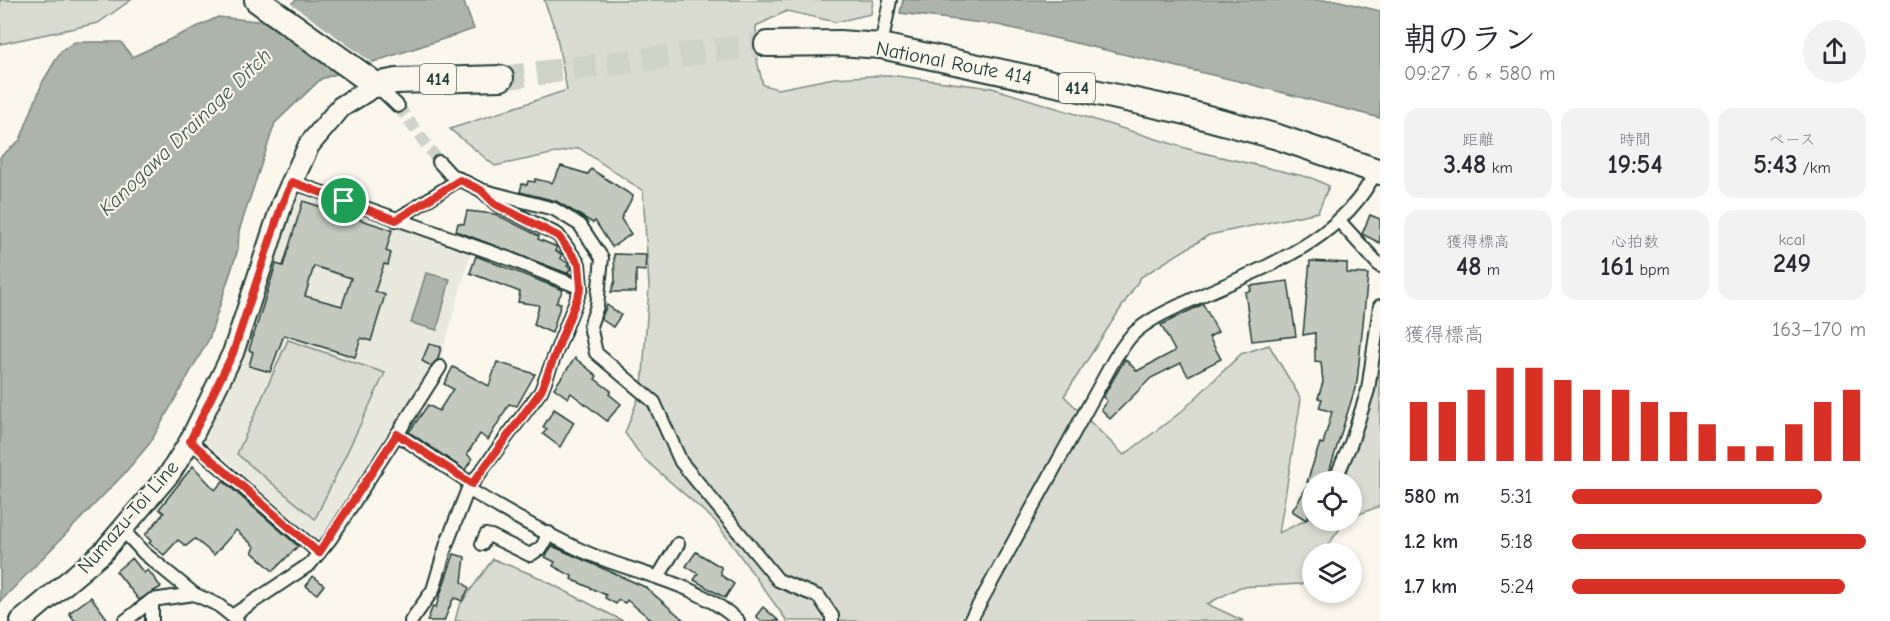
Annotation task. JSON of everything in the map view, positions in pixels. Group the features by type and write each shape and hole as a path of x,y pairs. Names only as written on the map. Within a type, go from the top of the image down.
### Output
{"highway":[{"path":"264,4 368,80"},
{"name":"National Route 414","path":"767,44 839,43 880,46 1203,116 1278,137 1378,172"},
{"name":"414","path":"368,80 501,78"}],"main road":[{"name":"Numazu-Toi Line","path":"21,621 83,572 170,473 190,441 233,353 282,204 309,145 325,123 368,80"}],"street":[{"path":"880,46 890,0"},
{"path":"368,80 398,106"},
{"path":"439,162 460,180 481,190 554,209 580,225 602,258 597,306 590,326 596,353 654,402 681,462 778,580 819,597 832,616 832,621"},
{"path":"970,621 1115,358 1132,335 1162,314 1288,255 1340,222 1367,190 1378,172"},
{"path":"396,220 460,180"},
{"path":"292,182 510,259 581,288"},
{"path":"411,621 433,590 447,543 470,487 541,391 581,288 579,264 558,236 495,204 481,190"},
{"path":"1340,222 1380,266"},
{"path":"1339,471 1351,443 1368,390 1380,306"},
{"path":"122,529 144,554 194,594 218,605 235,619 310,564 319,553 440,367"},
{"path":"397,434 470,487 549,533 586,552 658,577 725,609 738,621"},
{"path":"190,441 319,553"},
{"path":"482,544 486,535 491,536 530,555 542,547 549,533"},
{"path":"658,577 678,544"},
{"path":"125,621 153,600 194,594"},
{"path":"152,621 153,600"}],"shaded area":[{"path":"0,0 131,0 98,23 0,44"},
{"path":"544,0 873,0 871,14 836,22 787,11 756,26 757,61 763,85 778,89 834,78 889,75 992,88 1195,151 1312,178 1329,186 1318,212 1209,235 1141,277 1064,396 1124,455 1181,412 1241,354 1269,345 1301,399 1279,533 1302,522 1302,531 1338,531 1330,543 1302,543 1302,584 1240,587 1207,604 1244,621 787,621 715,521 642,457 625,433 642,388 649,287 643,191 579,148 495,166 450,129 567,90 556,32"},
{"path":"302,192 471,252 440,361 319,542 202,439 243,353 283,234"},
{"path":"288,340 385,373 315,519 237,454"},
{"path":"1380,371 1380,506 1362,513 1362,471 1348,471"},
{"path":"493,559 536,576 623,621 455,621 459,606"}],"water":[{"name":"Kanogawa Drainage Ditch","path":"296,0 463,0 474,29 321,79 275,123 239,231 238,249 209,339 150,443 123,475 0,602 0,157 20,140 43,81 61,51 75,42 121,42 132,57 218,17 267,22"},
{"path":"903,0 1336,0 1380,11 1380,118 1238,81 998,25 900,13"},
{"path":"426,273 450,279 437,330 411,323"}],"pier":[{"path":"289,2 371,62 377,64 340,76 266,19"}],"building":[{"path":"561,166 588,174 591,169 633,196 621,219 631,234 612,247 595,221 593,223 556,201 520,192 522,184 527,185 528,181 535,182 535,179 552,183"},
{"path":"303,201 392,230 386,251 391,253 388,265 384,264 375,291 385,295 371,341 361,338 355,357 284,335 270,372 249,366 253,352 249,350 276,264 283,266","holes":["314,266 351,278 342,306 305,296"]},
{"path":"467,211 495,214 539,236 538,239 557,247 555,251 562,254 560,258 569,264 567,266 571,268 568,272 572,275 456,231 458,223 464,224"},
{"path":"1370,215 1380,219 1380,243 1362,234"},
{"path":"614,254 646,255 645,271 636,270 636,292 611,292 615,281"},
{"path":"476,256 563,290 556,303 561,303 552,333 534,325 539,305 518,302 520,292 470,273"},
{"path":"1310,261 1347,263 1347,273 1368,274 1357,382 1329,471 1311,471 1320,443 1323,444 1332,412 1319,408 1322,399 1318,398 1323,382 1321,362 1315,361 1315,333 1303,335"},
{"path":"1288,281 1296,336 1252,341 1245,292 1251,291 1250,286"},
{"path":"1203,304 1218,332 1209,337 1221,359 1188,376 1181,363 1151,378 1110,419 1101,409 1107,401 1103,397 1125,359 1137,371 1175,351 1161,325"},
{"path":"607,305 621,315 613,327 601,319"},
{"path":"429,344 441,347 438,359 431,366 422,361"},
{"path":"575,358 597,376 595,379 611,391 609,394 621,404 607,421 571,393 568,398 554,388"},
{"path":"497,362 535,374 517,406 509,404 488,440 480,434 467,454 472,459 465,470 409,432 428,405 439,411 453,389 444,384 453,367 489,386"},
{"path":"554,409 574,422 560,447 543,434 547,429 543,427"},
{"path":"193,466 215,490 223,481 298,546 273,571 252,552 255,547 236,530 214,555 195,539 186,546 178,540 164,555 149,543 151,541 145,535 164,513 159,509"},
{"path":"1302,495 1302,517 1292,511"},
{"path":"552,546 645,587 685,621 653,621 627,600 625,603 618,600 616,604 605,598 606,595 571,579 572,576 553,566 555,562 545,557"},
{"path":"696,552 721,567 721,575 734,584 725,598 694,580 698,574 686,566"},
{"path":"454,554 465,557 462,582 469,588 462,601 455,598 452,601 444,621 427,621 433,606 436,607"},
{"path":"132,558 144,573 148,570 161,587 139,600 116,571"},
{"path":"313,576 324,585 317,594 306,586"},
{"path":"91,597 109,621 75,621 69,613"},
{"path":"763,607 779,621 761,621 756,616"}],"tunnel":[{"path":"501,78 767,44"},
{"path":"398,106 439,162"}],"route":[{"path":"460,180 481,190 495,204 558,236 579,264 581,288 541,391 472,484 397,434 331,538 319,553 274,511 190,441 233,353 282,204 292,182 344,201 396,220 460,180"}]}
